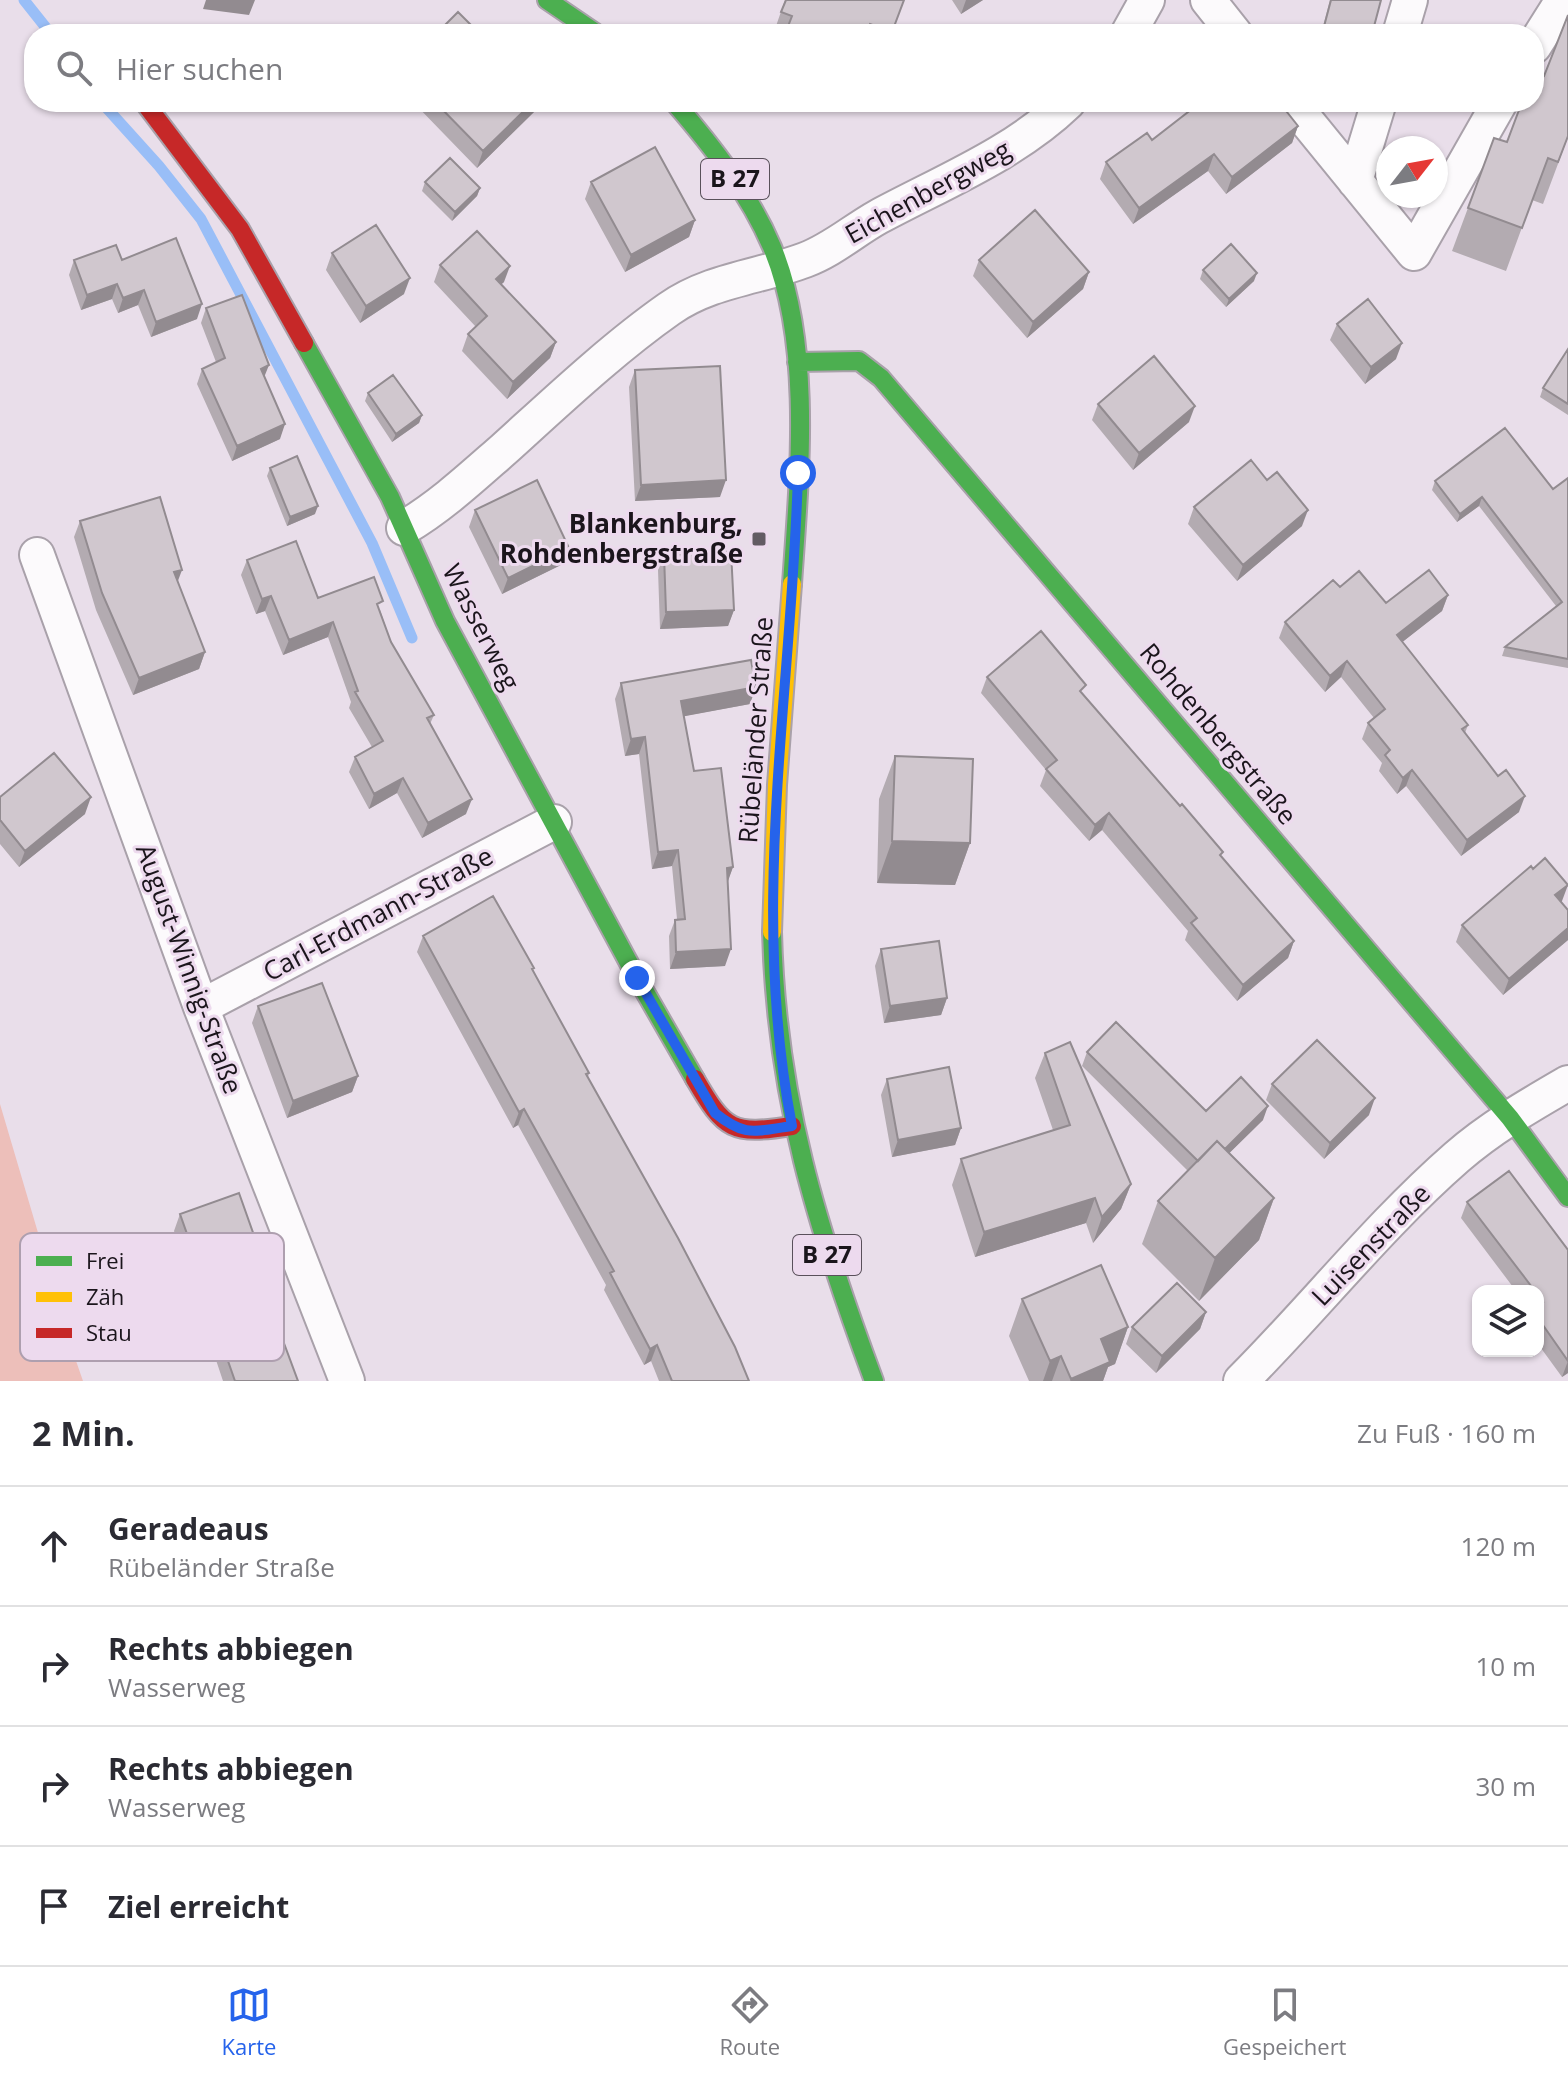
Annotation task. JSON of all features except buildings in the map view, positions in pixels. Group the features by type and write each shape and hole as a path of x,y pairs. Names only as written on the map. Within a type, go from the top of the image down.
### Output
{"street":[{"path":"547,0 582,24"},
{"path":"1134,24 1147,0"},
{"path":"1208,0 1227,24"},
{"path":"1403,24 1410,0"},
{"path":"1544,30 1563,0"},
{"name":"Wasserweg","path":"152,112 240,229 390,497 445,621 637,978 715,1113 741,1131 792,1126"},
{"name":"Rübeländer Straße","path":"682,112 735,178 769,239 790,301 797,362 797,507 775,814 771,927 777,1029 792,1126 817,1225 874,1381"},
{"name":"Eichenbergweg","path":"404,528 437,509 573,387 671,307 727,281 804,261 826,251 876,218 995,157 1058,112"},
{"path":"1299,112 1414,253 1494,112"},
{"path":"1355,181 1376,112"},
{"name":"Rohdenbergstraße","path":"797,362 859,361 881,378 1510,1118 1568,1197"},
{"name":"August-Winnig-Straße","path":"37,555 201,1007 347,1381"},
{"name":"Carl-Erdmann-Straße","path":"201,1007 554,822"},
{"name":"Luisenstraße","path":"1241,1381 1417,1195 1458,1156 1510,1118 1568,1083"}],"shaded area":[{"path":"0,1104 38,1233 20,1233 20,1361 76,1361 83,1381 0,1381"}],"waterway":[{"path":"24,0 43,24"},
{"path":"110,112 201,219 372,543 412,638"}],"traffic: fast":[{"path":"547,0 582,24"},
{"path":"682,112 741,189 763,227 785,285 793,326 800,413 792,584"},
{"path":"304,343 390,497 445,621 637,978 695,1079"},
{"path":"797,362 859,361 881,378 1510,1118 1568,1197"},
{"path":"772,932 782,1050 803,1161 835,1270 874,1381"}],"traffic: slow":[{"path":"772,932 777,785 792,584"}],"traffic: jam":[{"path":"152,112 240,229 304,343"},
{"path":"695,1079 714,1110 732,1125 756,1130 792,1126"}],"place":[{"name":"Blankenburg, Rohdenbergstraße","path":"759,539"}],"route":[{"path":"637,978 715,1113 741,1131 792,1126 777,1029 771,927 775,814 798,473"}]}
